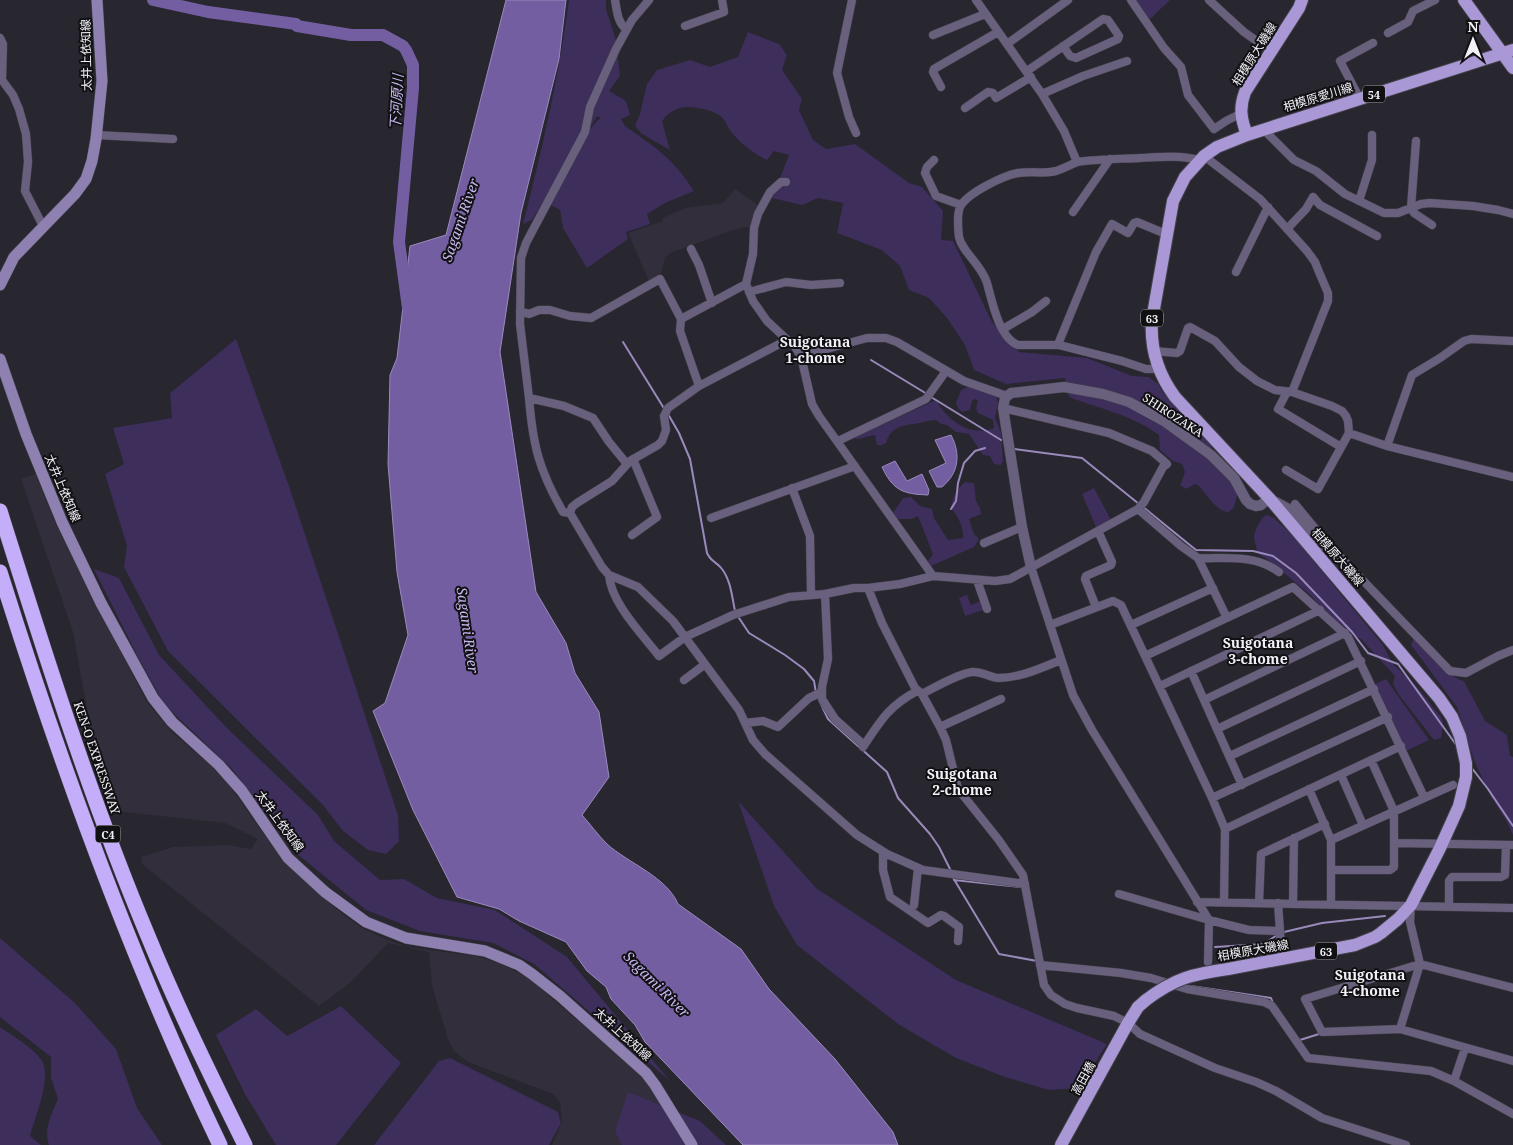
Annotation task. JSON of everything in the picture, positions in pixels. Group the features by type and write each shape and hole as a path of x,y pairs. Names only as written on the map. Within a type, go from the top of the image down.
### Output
{"highway":[{"name":"KEN-O EXPRESSWAY","path":"0,511 73,736 137,909 183,1017 245,1145"},
{"name":"C4","path":"0,572 17,628 89,835 146,978 195,1093 220,1145"}],"main road":[{"name":"太井上依知線","path":"0,285 14,256 75,194 86,179 92,161 102,81 98,0"},
{"name":"相模原大磯線","path":"1240,114 1245,92 1302,0"},
{"path":"1464,0 1508,52 1513,68"},
{"name":"相模原愛川線","path":"1246,135 1508,52"},
{"path":"1240,114 1246,135"},
{"name":"相模原大磯線","path":"1126,1027 1138,1007 1171,982 1181,978 1346,948 1366,941 1390,926 1411,905 1442,843 1462,796 1466,777 1464,750 1452,717 1439,698 1269,498 1175,397 1159,369 1151,334 1152,311 1170,213 1177,192 1185,177 1201,158 1225,143 1246,135"},
{"name":"太井上依知線","path":"0,359 26,434 62,522 101,603 153,698 172,722 220,765 242,791 288,858 325,892 366,922 406,938 485,951 500,956 532,974 646,1073 692,1145"},
{"name":"高田橋","path":"1061,1145 1126,1027"}],"street":[{"path":"615,0 621,25 626,29"},
{"path":"570,513 563,512 542,472 535,444 521,340 521,258 585,132 597,88 626,29 639,10 649,0"},
{"path":"685,26 724,12 722,0"},
{"path":"852,0 837,73 849,117 856,133"},
{"path":"976,0 1042,94 1064,131 1077,162"},
{"path":"1007,44 1068,0"},
{"path":"1131,0 1164,48 1181,67 1188,95 1214,129 1226,120 1240,114"},
{"path":"1209,0 1237,26 1271,51"},
{"path":"1388,32 1408,22 1413,11 1435,0"},
{"path":"933,35 985,14"},
{"path":"965,108 988,92 993,93 996,98 1063,46 1105,18 1119,37 1076,58 1070,56 1063,46"},
{"path":"941,87 933,72 934,69 998,32"},
{"path":"0,38 2,44 2,80 20,109 26,134 28,162 25,191 43,226"},
{"path":"1360,99 1340,61 1373,43"},
{"path":"1042,94 1083,76 1127,61"},
{"path":"1263,130 1294,160 1316,171 1338,189 1358,201 1384,213 1391,214 1421,204 1445,204 1498,210 1513,214"},
{"path":"96,134 173,139"},
{"path":"1358,201 1372,160 1372,135"},
{"path":"1416,141 1411,208 1414,213 1432,225"},
{"path":"1159,369 1146,369 1059,345 1018,345 1009,339 993,305 984,275 959,238 959,213 961,205 982,188 1000,178 1018,173 1055,171 1077,162 1110,159 1201,158 1255,194 1314,262 1329,297 1290,392 1278,409 1341,447"},
{"path":"1072,212 1110,159"},
{"path":"934,160 924,171 936,196 961,205"},
{"path":"786,182 781,182 770,192 758,214 754,228 753,254 748,288 767,322 801,356 816,411 933,576"},
{"path":"1287,230 1306,209 1313,197 1320,205 1377,236"},
{"path":"1236,272 1268,207"},
{"path":"1059,345 1059,339 1096,252 1112,224 1128,233 1134,223 1137,222 1166,234"},
{"path":"691,249 699,265 712,303"},
{"path":"520,311 529,314 539,310 550,310 570,316 591,318 660,279 681,319 680,331 699,386"},
{"path":"681,319 712,303 748,288 786,282 811,285 840,283"},
{"path":"1003,329 1032,312 1046,301"},
{"path":"1154,351 1177,353 1180,351 1190,327 1215,341 1239,367 1257,381 1275,390 1290,392 1317,400 1342,411 1346,416 1349,433 1318,488 1286,470"},
{"path":"801,356 867,338 880,337 897,342 964,381 1007,396 1003,408 1030,567 1073,695 1092,730 1209,920 1208,962"},
{"path":"1387,446 1412,375 1440,358 1464,340 1471,338 1513,342"},
{"path":"787,340 699,386 666,412 666,430 662,441 630,461 612,482 577,503 572,507 570,513 602,567 609,575 638,587 673,621 739,710 753,740 766,754 857,835 883,852 918,868 954,875 1025,884"},
{"path":"838,441 929,397 946,371"},
{"name":"SHIROZAKA","path":"1007,396 1011,393 1064,387 1104,394 1129,402 1164,421 1211,455 1234,478 1250,504 1256,506 1269,498"},
{"path":"529,398 564,406 593,418 609,442 630,461 657,517 632,535"},
{"path":"609,575 610,586 626,614 659,656 685,637 737,613 789,597 900,584 933,576 995,581 1010,579 1138,509 1167,464 1152,451 1109,432 1003,408"},
{"path":"1349,433 1387,446 1513,477"},
{"path":"710,518 855,466"},
{"path":"792,488 810,536 811,594"},
{"path":"1269,498 1288,508 1323,546 1327,542"},
{"path":"1295,504 1327,542 1450,671 1466,673 1513,650"},
{"path":"1138,509 1198,558 1227,618"},
{"path":"984,544 1022,527"},
{"path":"1096,607 1085,579 1086,576 1112,562 1098,531"},
{"path":"1198,558 1252,559 1263,562 1279,572"},
{"path":"977,580 987,609"},
{"path":"1145,656 1294,587 1345,633 1361,661 1424,796"},
{"path":"868,588 882,623 946,740 958,789 1018,865 1023,875 1039,961 1047,990 1058,1000 1077,1008 1114,1016 1126,1027 1140,1034 1215,1068 1276,1091 1322,1118 1406,1145"},
{"path":"1131,625 1213,588"},
{"path":"745,724 762,721 778,727 818,693 828,659 824,594"},
{"path":"1050,625 1113,601 1121,605 1225,829 1224,902"},
{"path":"1160,686 1320,610"},
{"path":"1204,700 1345,633"},
{"path":"818,693 835,718 863,746 883,716 893,706 920,692 964,674 973,672 982,673 994,678 1006,678 1031,672 1061,660"},
{"path":"1217,728 1361,661"},
{"path":"684,680 704,665"},
{"path":"1191,671 1242,784"},
{"path":"1230,756 1374,689"},
{"path":"940,727 1001,699"},
{"path":"1212,798 1388,717"},
{"path":"1225,829 1401,746"},
{"path":"1332,870 1392,870 1394,868 1394,811 1371,760"},
{"path":"1341,774 1363,825"},
{"path":"1331,840 1424,796 1452,785"},
{"path":"1309,789 1331,840 1331,904"},
{"path":"1259,903 1261,854 1325,824"},
{"path":"1293,904 1294,838"},
{"path":"1395,843 1509,845 1505,875 1501,877 1452,877 1449,881 1449,906"},
{"path":"883,852 883,870 890,897 928,923 941,915 944,916 959,927 958,941"},
{"path":"914,905 918,868"},
{"path":"1119,894 1250,930 1280,931"},
{"path":"1197,902 1513,908"},
{"path":"1278,903 1282,959"},
{"path":"1400,1029 1420,964 1410,922 1411,905"},
{"path":"1039,961 1121,972 1187,988 1264,1002 1272,1006 1308,1058 1430,1071 1454,1081 1513,1114"},
{"path":"1513,988 1420,964 1305,999 1322,1032 1400,1029 1513,1061"},
{"path":"1454,1081 1465,1048"}],"shaded area":[{"path":"569,0 606,0 606,9 616,40 620,76 609,91 626,101 630,115 621,119 625,126 655,147 671,162 694,191 665,203 647,214 650,224 626,232 628,239 587,268 563,228 560,210 551,205 580,145 594,124 601,118 597,116 532,220 523,224 549,113"},
{"path":"1134,0 1170,0 1148,21"},
{"path":"748,32 779,44 787,55 782,70 802,99 799,110 813,140 826,149 855,144 909,183 922,187 943,211 941,240 953,241 992,322 1019,352 1087,358 1132,376 1149,377 1158,384 1163,393 1212,446 1211,449 1148,405 1144,405 1227,475 1238,493 1234,507 1229,512 1225,511 1212,502 1199,486 1195,484 1186,489 1180,485 1185,472 1182,464 1173,461 1160,450 1159,435 1127,417 1069,397 1065,378 1006,384 974,370 965,345 947,318 929,298 909,290 900,266 882,250 837,233 843,203 818,198 802,205 772,198 789,155 774,151 767,160 752,152 740,142 719,115 698,108 687,107 677,109 662,121 670,150 642,134 635,126 640,114 647,84 657,70 690,60 710,67 738,57"},
{"path":"735,189 759,206 753,226 736,229 670,253 665,258 661,274 649,281 628,233 663,221 663,218 685,208 723,203"},
{"path":"236,339 290,489 398,815 399,841 386,854 368,850 343,831 323,805 168,651 124,567 127,546 105,474 124,464 113,428 172,418 170,393"},
{"path":"971,385 996,394 998,403 995,418 1001,433 1003,461 1001,465 994,464 990,456 983,455 969,434 956,432 936,420 901,426 892,432 886,443 882,445 877,445 875,435 858,439 854,438 857,434 868,431 936,400 953,420 968,429 985,430 994,428 993,420 978,413 976,408 978,401 975,399 972,401 970,410 962,412 958,408 956,403 961,390"},
{"path":"36,474 53,517 146,701 172,732 227,782 290,868 345,916 362,928 388,940 407,947 476,956 501,964 527,977 645,1079 686,1145 552,1145 562,1122 560,1102 553,1094 468,1062 455,1052 449,1042 432,986 429,952 388,943 351,982 319,1006 142,864 141,857 173,847 227,845 251,849 258,839 225,823 115,811 93,742 73,632 21,479"},
{"path":"965,482 974,483 976,501 981,514 969,519 974,534 979,539 974,547 931,566 928,561 933,554 918,516 911,519 897,519 893,513 903,498 911,497 920,506 932,509 934,518 948,540 963,538 960,522 951,508 955,494"},
{"path":"1094,488 1111,520 1096,527 1082,494"},
{"path":"1267,515 1274,518 1290,533 1383,645 1392,663 1417,687 1441,717 1443,722 1441,738 1434,740 1399,695 1393,684 1395,676 1361,639 1342,628 1308,593 1271,562 1257,553 1254,534 1262,518"},
{"path":"94,569 119,578 159,655 226,727 318,815 334,841 380,880 404,879 437,898 495,910 567,957 670,1081 534,964 493,943 420,931 366,910 296,853 232,769 164,704"},
{"path":"967,595 971,605 981,601 983,610 965,616 959,598"},
{"path":"1414,637 1443,669 1464,681 1485,721 1507,735 1510,756 1513,757 1513,835 1490,795 1474,760 1457,707 1411,645"},
{"path":"1386,679 1429,740 1406,751 1375,684"},
{"path":"738,801 816,888 956,980 1107,1044 1079,1088 1049,1090 1005,1077 956,1058 898,1024 797,945 774,906"},
{"path":"0,938 75,1003 116,1049 137,1108 162,1145 49,1145 47,1139 48,1127 58,1099 51,1078 51,1057 0,1017"},
{"path":"341,1006 401,1063 336,1145 276,1145 245,1094 216,1035 256,1009 287,1036"},
{"path":"0,1027 34,1051 45,1068 42,1098 30,1136 41,1145 0,1145"},
{"path":"450,1058 558,1112 561,1123 549,1145 374,1145 439,1061"},
{"path":"628,1092 700,1121 726,1145 622,1145 615,1131"}],"water":[{"name":"Sagami River","path":"506,0 566,0 559,59 521,213 500,352 536,592 566,643 575,673 599,712 609,777 582,815 607,844 665,886 673,894 678,904 741,949 769,989 835,1059 893,1132 898,1145 743,1145 645,1042 635,1025 611,999 606,987 587,971 566,942 519,921 499,909 457,897 413,810 373,711 385,703 408,635 397,572 388,464 390,375 397,358 410,246 446,235"},
{"path":"951,435 956,449 957,463 948,482 942,487 937,487 929,471 946,463 935,440"},
{"path":"895,461 907,481 922,474 929,490 928,495 905,492 890,481 882,467"}],"waterway":[{"name":"下河原川","path":"153,0 208,12 296,24 297,26 351,35 383,35 403,46 413,65 413,88 399,242 408,308"},
{"path":"623,342 665,410"},
{"path":"871,360 927,394"},
{"path":"931,397 1001,440"},
{"path":"668,414 679,433 690,459 707,553 725,574 731,589 735,611"},
{"path":"951,509 956,501 958,483 964,463 975,451 985,448"},
{"path":"1015,449 1082,458 1139,504"},
{"path":"1143,507 1196,550 1253,551 1273,556 1296,573 1352,632 1368,653 1398,664 1457,746"},
{"path":"737,615 749,633 804,669 814,681 816,693"},
{"path":"820,702 828,719 887,772 898,798 930,834 951,871"},
{"path":"1471,767 1513,826"},
{"path":"952,876 999,954 1037,961"},
{"path":"954,880 1020,887"},
{"path":"1284,932 1322,923 1385,916"},
{"path":"1215,947 1264,944 1277,935"},
{"path":"1191,986 1271,998 1273,1003"},
{"path":"1299,1039 1319,1034"}],"district":[{"name":"Suigotana 1-chome","path":"815,350"},
{"name":"Suigotana 3-chome","path":"1258,650"},
{"name":"Suigotana 2-chome","path":"962,782"},
{"name":"Suigotana 4-chome","path":"1370,982"}]}
